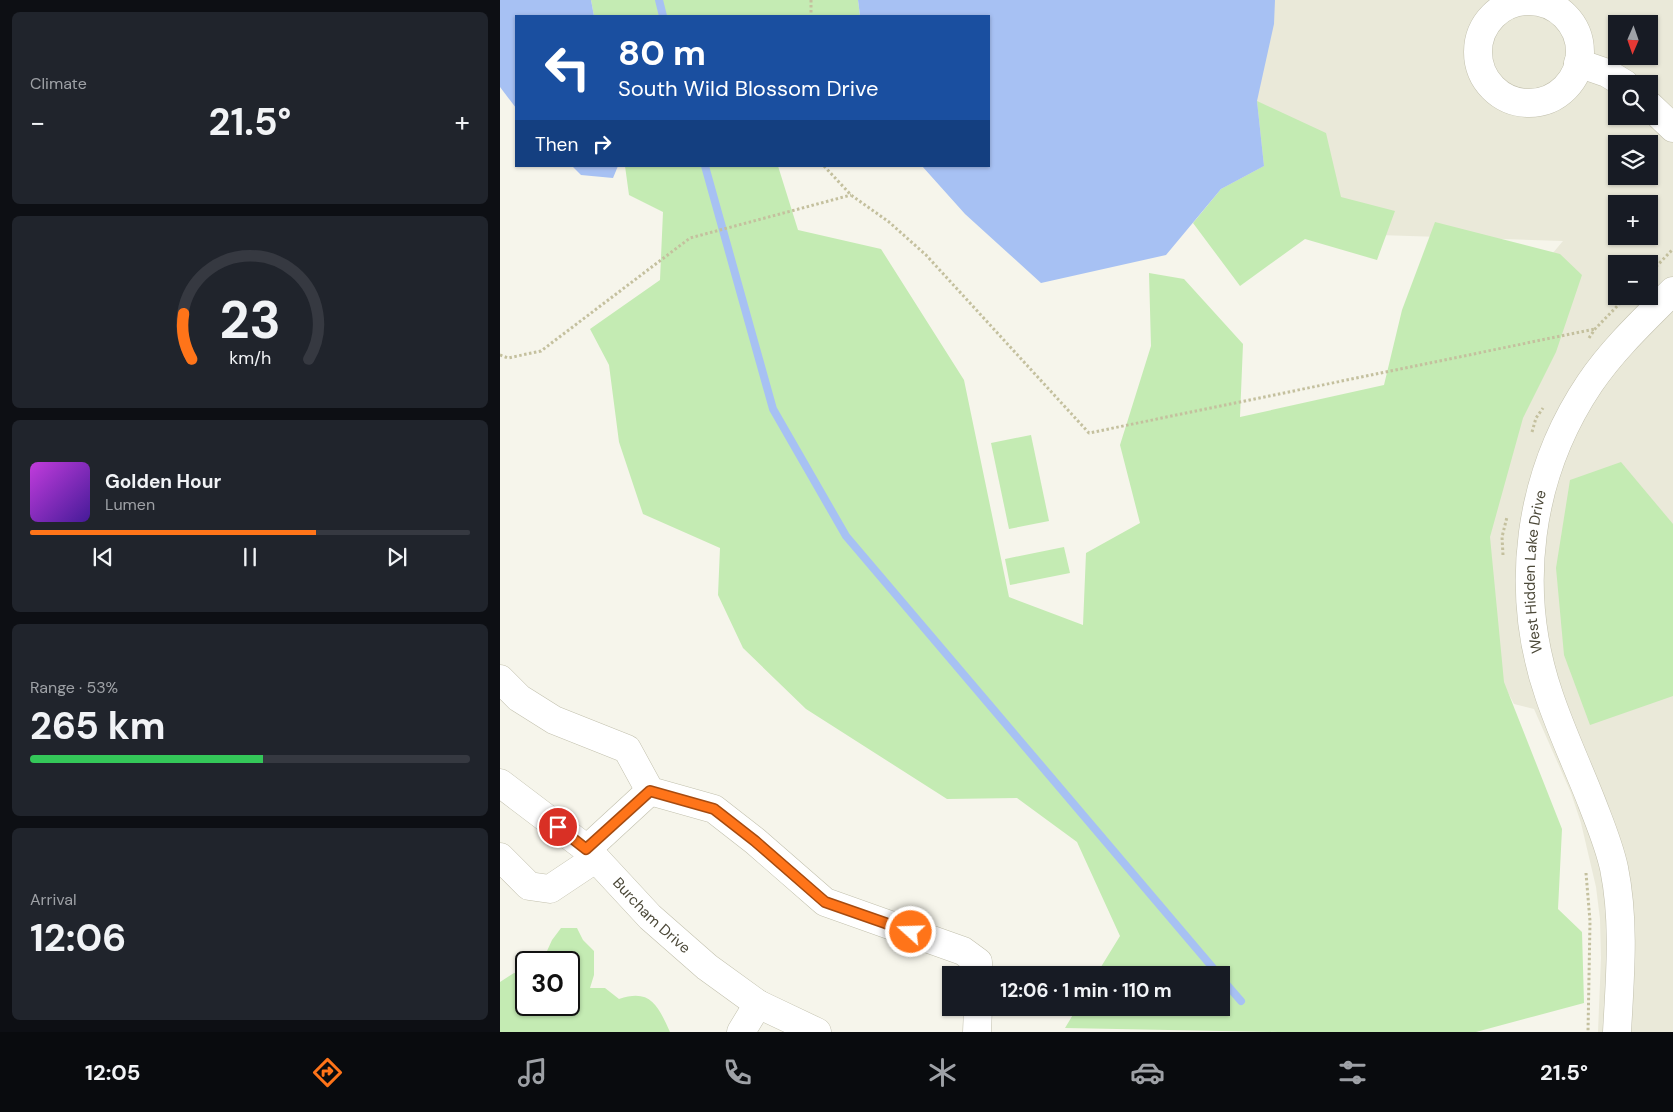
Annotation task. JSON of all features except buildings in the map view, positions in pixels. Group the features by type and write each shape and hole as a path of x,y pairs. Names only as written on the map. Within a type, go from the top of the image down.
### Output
{"street":[{"path":"1578,63 1612,75"},
{"path":"1658,114 1673,128"},
{"name":"West Hidden Lake Drive","path":"1618,1032 1621,926 1614,867 1607,841 1549,695 1540,664 1533,632 1529,567 1533,526 1546,470 1558,440 1573,411 1590,383 1610,357 1673,291"},
{"path":"500,679 519,698 554,720 627,749 650,791 714,809 755,841 825,902 963,951 978,962 978,966"},
{"name":"Burcham Drive","path":"500,783 591,854 650,918 707,967 758,1004 817,1032"},
{"path":"500,857 528,886 550,889 591,854 650,791"},
{"path":"741,1032 758,1004"},
{"path":"978,1016 978,1032"}],"path":[{"path":"811,0 811,15"},
{"path":"825,167 851,195 889,222 926,255 1089,433 1595,329"},
{"path":"500,355 508,358 541,351 690,238 851,195"},
{"path":"1658,265 1673,249"}],"shaded area":[{"path":"1229,0 1673,0 1673,1032 1598,1032 1601,958 1600,919 1596,887 1581,823 1571,793 1534,709 1514,704 1497,672 1471,604 1541,267 1563,241 1222,230"}],"green space":[{"path":"591,0 858,0 860,15 594,15"},
{"path":"1257,101 1326,133 1341,197 1395,211 1377,260 1305,239 1240,286 1193,223 1221,189 1264,166"},
{"path":"625,167 778,167 798,230 881,249 964,380 1009,597 1083,625 1086,553 1140,523 1120,445 1151,346 1149,273 1184,279 1243,344 1240,417 1384,385 1402,310 1435,222 1560,254 1582,275 1556,352 1523,418 1490,537 1504,682 1562,829 1558,909 1582,932 1584,1003 1476,1032 1278,1032 1065,1028 1072,1016 1230,1016 1230,966 1102,966 1120,936 1077,842 1017,798 947,799 806,709 743,648 718,595 720,548 643,514 619,442 609,365 590,329 660,280 663,212 629,195"},
{"path":"1031,435 1049,521 1009,529 991,443"},
{"path":"1621,462 1673,524 1673,696 1590,725 1564,655 1556,568 1570,480"},
{"path":"1064,547 1070,573 1010,585 1005,559"},
{"path":"561,928 577,928 583,940 594,951 594,975 590,988 605,988 619,999 630,996 646,998 657,1007 670,1032 500,1032 500,982 514,973 515,1016 580,1016 580,951 547,951"}],"water":[{"path":"500,0 591,0 594,15 515,15 515,107 500,87"},
{"path":"858,0 1275,0 1274,24 1257,101 1264,166 1221,189 1166,255 1041,283 965,214 923,167 990,167 990,15 860,15"},
{"path":"573,167 618,167 613,178 581,175"}],"waterway":[{"path":"659,0 663,15"},
{"path":"705,167 773,409 846,536 1211,966"},
{"path":"1230,988 1241,1001"}],"route":[{"path":"558,827 586,849 650,791 714,809 755,841 825,902 911,932"}]}
